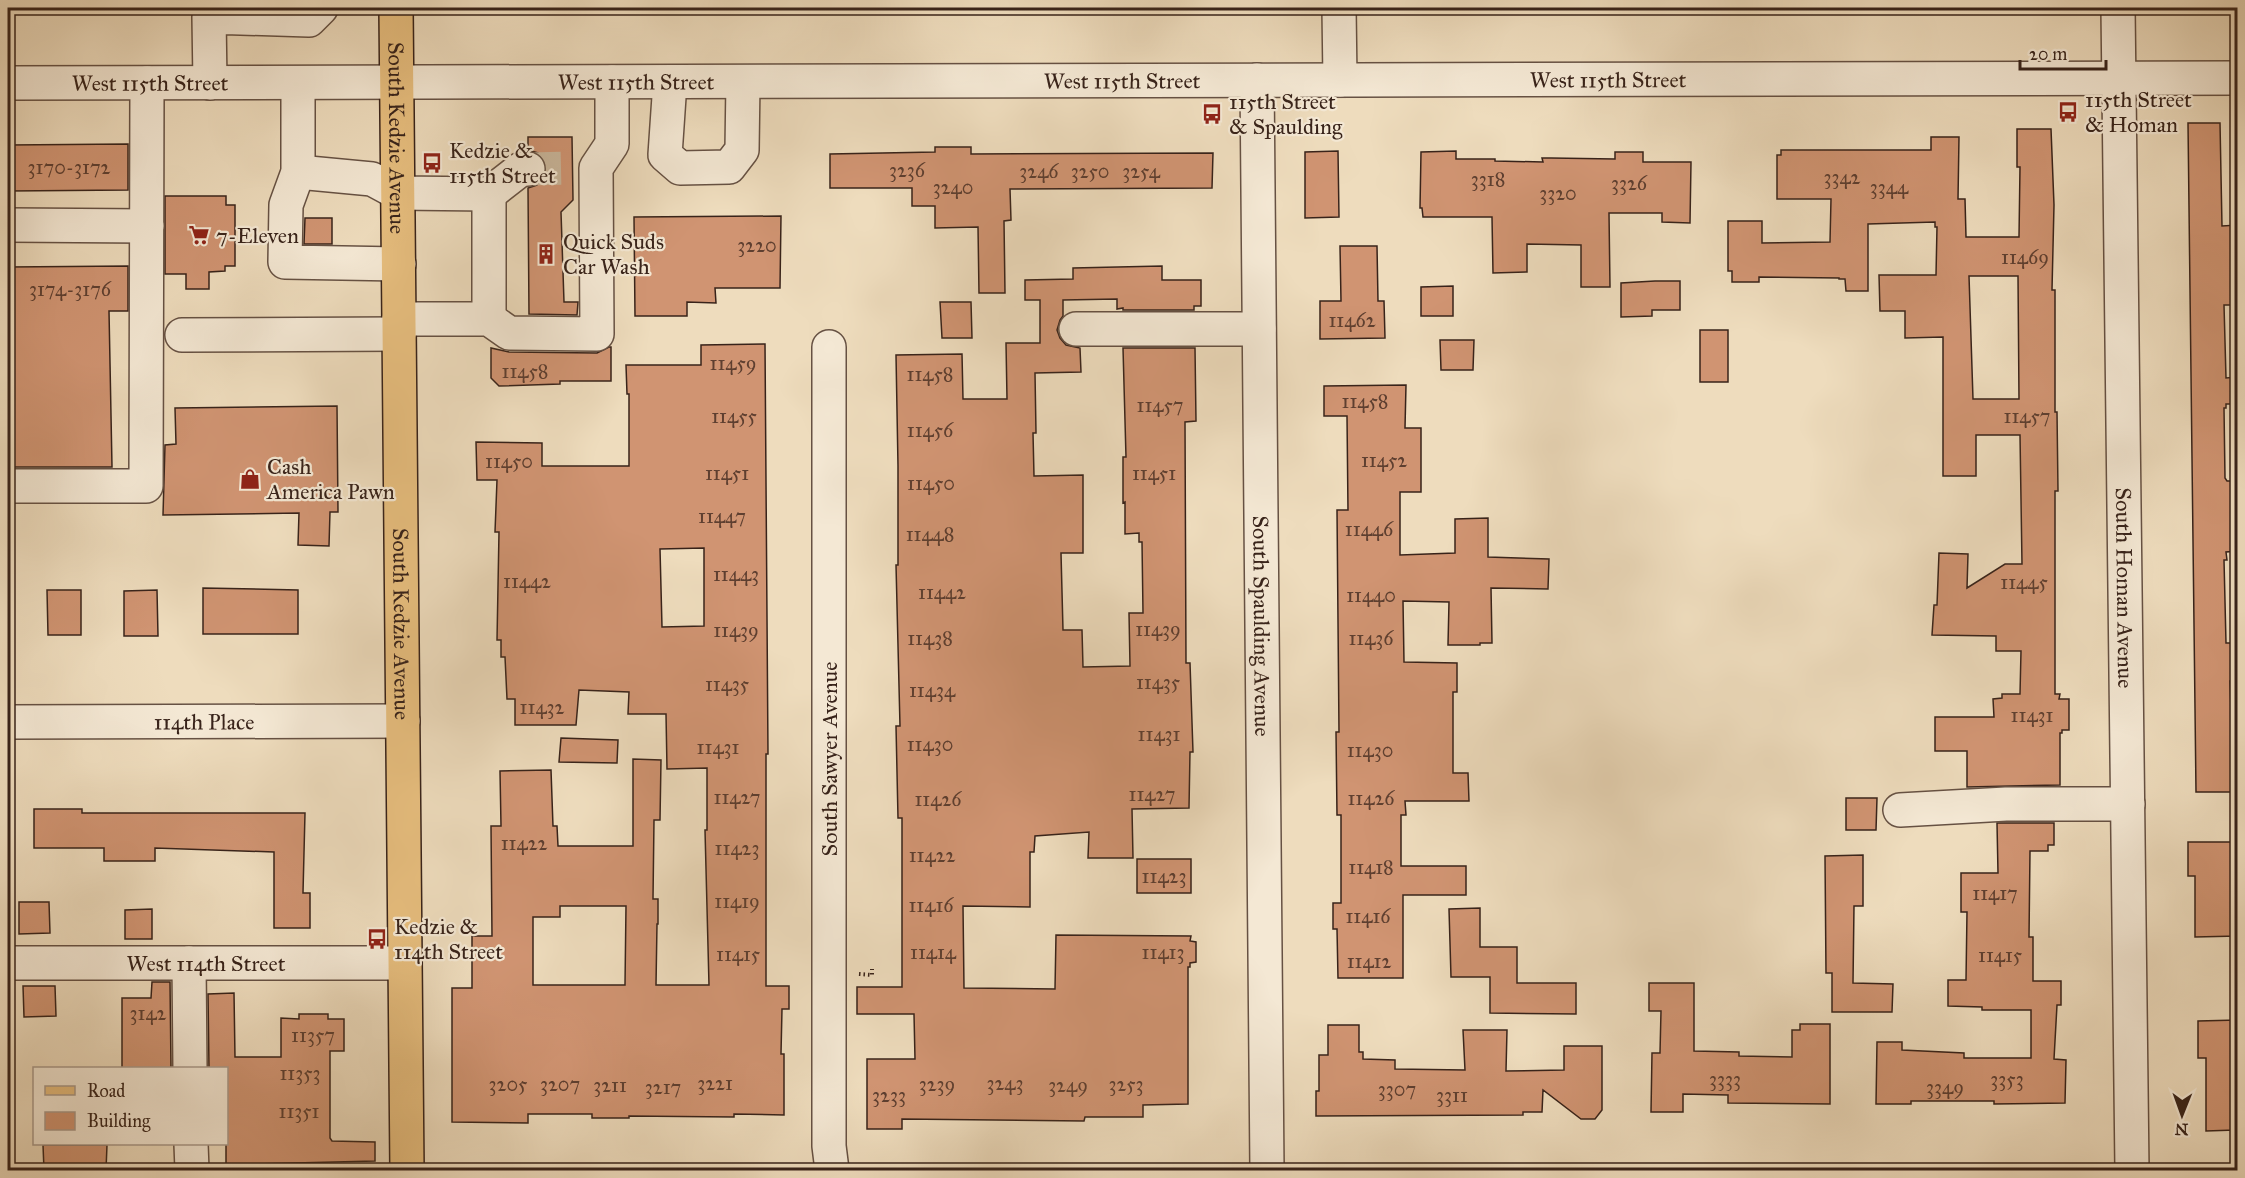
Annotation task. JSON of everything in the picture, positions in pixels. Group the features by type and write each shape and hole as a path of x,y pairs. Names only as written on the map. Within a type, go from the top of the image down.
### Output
{"main road":[{"name":"South Kedzie Avenue","path":"396,8 407,1170"}],"street":[{"path":"210,83 209,17 222,13 309,21 321,8"},
{"path":"1339,8 1340,80"},
{"name":"South Homan Avenue","path":"2118,8 2132,1170"},
{"name":"West 115th Street","path":"8,83 2238,78"},
{"name":"South Spaulding Avenue","path":"1257,80 1267,1170"},
{"path":"182,335 399,327 489,319 509,333 597,334 584,168 612,144 612,82"},
{"path":"670,82 665,155 680,168 729,167 742,150 743,82"},
{"path":"8,486 146,486 147,83"},
{"path":"298,83 297,172 286,205 285,262 399,264"},
{"path":"297,172 372,179 398,193 489,194 524,169"},
{"path":"489,194 489,319"},
{"path":"8,225 147,226"},
{"path":"1076,329 1259,329"},
{"name":"South Sawyer Avenue","path":"829,347 829,1146 832,1170"},
{"name":"114th Place","path":"8,722 403,722"},
{"path":"1900,810 2006,804 2128,804"},
{"name":"West 114th Street","path":"8,963 405,963"},
{"path":"189,963 190,1067"},
{"path":"191,1145 192,1170"}],"building":[{"path":"2188,123 2220,123 2222,226 2238,225 2238,248 2235,248 2238,305 2224,305 2226,378 2238,377 2238,404 2226,404 2224,408 2225,478 2227,481 2237,481 2238,551 2226,552 2227,560 2224,560 2226,643 2238,643 2238,676 2234,676 2234,681 2230,681 2233,768 2238,768 2238,792 2196,792"},
{"path":"2017,129 2051,129 2054,205 2052,290 2055,290 2055,412 2057,412 2058,491 2055,491 2055,694 2060,694 2059,699 2069,699 2069,730 2062,730 2060,733 2060,785 1967,787 1967,751 1935,751 1935,717 1994,717 1993,699 2002,698 2002,694 2020,694 2021,651 1996,651 1996,636 1932,635 1934,605 1937,605 1939,553 1968,554 1967,588 2005,564 2022,564 2020,435 1976,435 1976,476 1943,476 1943,337 1905,338 1905,311 1880,311 1879,275 1936,275 1937,227 1935,227 1935,222 1868,224 1868,291 1846,291 1845,279 1839,278 1759,277 1759,282 1732,282 1732,271 1728,271 1728,221 1762,221 1762,243 1830,242 1831,199 1777,199 1777,155 1781,155 1781,150 1931,150 1931,137 1959,137 1958,199 1965,199 1966,237 2019,237 2020,167 2017,167","holes":["1969,276 2018,276 2019,399 1973,399"]},
{"name":"Quick Suds Car Wash","path":"528,137 572,137 573,200 561,212 564,302 578,302 577,315 529,314 528,188 544,179 547,168 538,153 528,150"},
{"path":"128,144 128,190 8,191 8,145"},
{"path":"935,147 971,147 971,154 1213,153 1212,188 1010,189 1011,220 1004,221 1005,293 979,293 978,227 935,228 935,206 912,206 912,188 830,188 830,154 935,152"},
{"path":"1338,151 1339,217 1305,218 1305,152"},
{"path":"1456,151 1456,159 1495,159 1495,161 1543,162 1542,158 1615,159 1615,152 1643,152 1643,162 1691,162 1690,223 1662,222 1662,213 1609,213 1610,287 1581,287 1581,245 1527,244 1527,272 1493,273 1492,217 1423,217 1422,208 1420,208 1421,152"},
{"name":"7-Eleven","path":"165,196 226,196 226,205 235,205 235,266 225,266 225,271 209,272 209,289 186,289 186,274 165,274"},
{"path":"781,216 780,288 715,288 716,303 687,302 687,316 635,316 634,217"},
{"name":"7-Eleven","path":"305,218 332,218 332,244 304,244"},
{"path":"1340,246 1377,246 1378,301 1384,301 1385,338 1320,339 1320,301 1341,301"},
{"path":"128,266 128,311 109,311 112,467 8,467 8,267"},
{"path":"1162,266 1162,280 1201,280 1201,306 1194,306 1194,310 1123,310 1123,308 1117,309 1117,299 1063,300 1063,316 1057,330 1066,345 1080,348 1081,372 1035,373 1034,476 1083,475 1083,553 1061,553 1063,630 1082,630 1083,667 1130,666 1129,613 1143,613 1142,542 1139,542 1139,533 1125,534 1123,457 1126,457 1123,348 1195,348 1196,421 1185,422 1186,663 1190,663 1193,752 1190,752 1189,808 1132,809 1133,858 1088,858 1089,832 1035,836 1034,852 1030,852 1030,907 963,906 964,988 1055,989 1056,935 1191,936 1190,941 1196,942 1196,962 1190,963 1188,967 1188,1104 1143,1105 1143,1117 1085,1117 1084,1121 902,1119 902,1129 867,1129 867,1059 915,1059 914,1014 857,1014 857,987 902,987 902,818 898,818 896,726 900,726 896,565 898,565 898,466 896,355 962,354 963,399 1007,399 1006,343 1040,343 1040,300 1025,300 1025,280 1073,279 1073,268"},
{"path":"1680,281 1680,310 1652,310 1652,316 1621,317 1621,283"},
{"path":"1453,286 1453,316 1421,316 1421,287"},
{"path":"940,302 971,302 972,338 942,338"},
{"path":"1700,330 1728,330 1728,382 1700,382"},
{"path":"1440,340 1474,340 1473,370 1441,370"},
{"path":"765,344 768,754 766,754 766,986 789,986 789,1009 782,1009 781,1054 784,1054 784,1115 592,1118 592,1114 528,1114 528,1123 452,1122 452,988 472,988 472,936 492,936 491,826 501,826 500,771 551,770 553,826 557,826 558,846 633,846 633,759 661,760 660,820 654,820 653,899 658,899 656,985 709,985 705,830 707,830 707,768 667,769 666,714 628,714 629,692 579,690 576,725 515,725 515,699 507,699 505,657 501,657 501,640 497,640 499,532 495,532 497,480 477,480 476,442 542,443 542,466 629,466 629,394 627,394 626,365 701,365 701,345","holes":["704,548 704,626 662,627 660,549","560,906 626,906 625,985 533,985 533,917 560,917"]},
{"path":"611,347 611,381 560,381 560,384 499,386 491,378 491,348 509,352 597,353"},
{"path":"1406,385 1405,428 1421,428 1421,492 1400,492 1400,555 1455,553 1455,519 1488,518 1488,557 1549,559 1548,589 1491,588 1492,643 1480,643 1480,645 1448,645 1449,602 1403,601 1404,662 1457,663 1457,692 1453,692 1453,773 1468,773 1469,801 1405,801 1406,815 1401,815 1401,866 1466,866 1466,895 1403,895 1403,978 1338,978 1337,929 1333,929 1333,903 1341,903 1341,815 1337,815 1336,732 1339,732 1337,510 1348,510 1347,416 1324,416 1324,386"},
{"name":"Cash America Pawn","path":"337,406 338,512 330,512 329,546 298,545 299,513 163,515 165,445 176,444 175,408"},
{"path":"203,588 298,590 298,634 203,634"},
{"path":"47,590 81,590 81,635 48,635"},
{"path":"157,590 158,636 124,636 124,591"},
{"path":"561,738 618,740 617,763 559,762"},
{"path":"1846,798 1877,798 1876,830 1846,830"},
{"path":"34,809 82,809 82,813 305,813 303,893 310,893 310,928 274,928 274,852 155,848 155,861 104,861 104,848 34,848"},
{"path":"1997,823 2054,823 2054,845 2048,845 2048,851 2030,851 2029,937 2033,937 2033,981 2061,981 2061,1005 2057,1005 2054,1059 2066,1060 2065,1103 1994,1104 1994,1101 1911,1101 1911,1104 1876,1104 1877,1042 1902,1042 1902,1050 1964,1053 1964,1058 2031,1058 2031,1010 1982,1010 1982,1007 1948,1006 1948,980 1966,980 1967,912 1961,912 1961,873 1998,873"},
{"path":"2188,842 2238,842 2238,936 2195,937 2195,876 2188,876"},
{"path":"1863,855 1863,906 1854,906 1853,983 1893,984 1892,1012 1832,1012 1832,973 1826,973 1825,856"},
{"path":"1137,859 1191,859 1191,893 1137,893"},
{"path":"19,902 49,902 50,933 19,934"},
{"path":"1480,908 1480,947 1517,947 1517,983 1576,983 1576,1014 1490,1013 1490,977 1451,977 1449,909"},
{"path":"152,909 152,939 125,939 125,910"},
{"path":"152,982 170,982 171,1067 122,1067 122,998 151,998"},
{"path":"1649,983 1694,983 1694,1051 1739,1052 1739,1056 1792,1057 1792,1030 1800,1030 1800,1024 1830,1024 1830,1104 1728,1103 1728,1095 1683,1094 1683,1112 1651,1112 1652,1053 1660,1053 1661,1011 1649,1011"},
{"path":"23,986 55,986 56,1016 24,1017"},
{"path":"234,993 235,1057 281,1057 281,1018 299,1019 299,1014 328,1014 328,1019 344,1019 344,1051 330,1051 330,1138 332,1141 375,1142 375,1161 251,1164 251,1170 226,1170 228,1067 209,1067 208,994"},
{"path":"2238,1020 2238,1121 2235,1121 2235,1130 2206,1131 2206,1058 2198,1058 2198,1021"},
{"path":"1328,1025 1359,1025 1359,1052 1363,1052 1363,1059 1395,1060 1395,1069 1465,1070 1463,1030 1507,1030 1506,1071 1564,1070 1564,1046 1602,1046 1602,1110 1595,1119 1581,1119 1543,1090 1542,1112 1523,1112 1523,1115 1316,1116 1319,1055 1328,1055"},
{"path":"43,1145 107,1145 106,1170 44,1170"}],"tunnel":[{"path":"528,169 573,168"}],"place":[{"name":"115th Street & Homan","path":"2068,112"},
{"name":"115th Street & Spaulding","path":"1212,114"},
{"name":"Kedzie & 115th Street","path":"432,163"},
{"name":"7-Eleven","path":"199,235"},
{"name":"Quick Suds Car Wash","path":"546,254"},
{"name":"Cash America Pawn","path":"250,479"},
{"name":"Kedzie & 114th Street","path":"377,939"}]}
